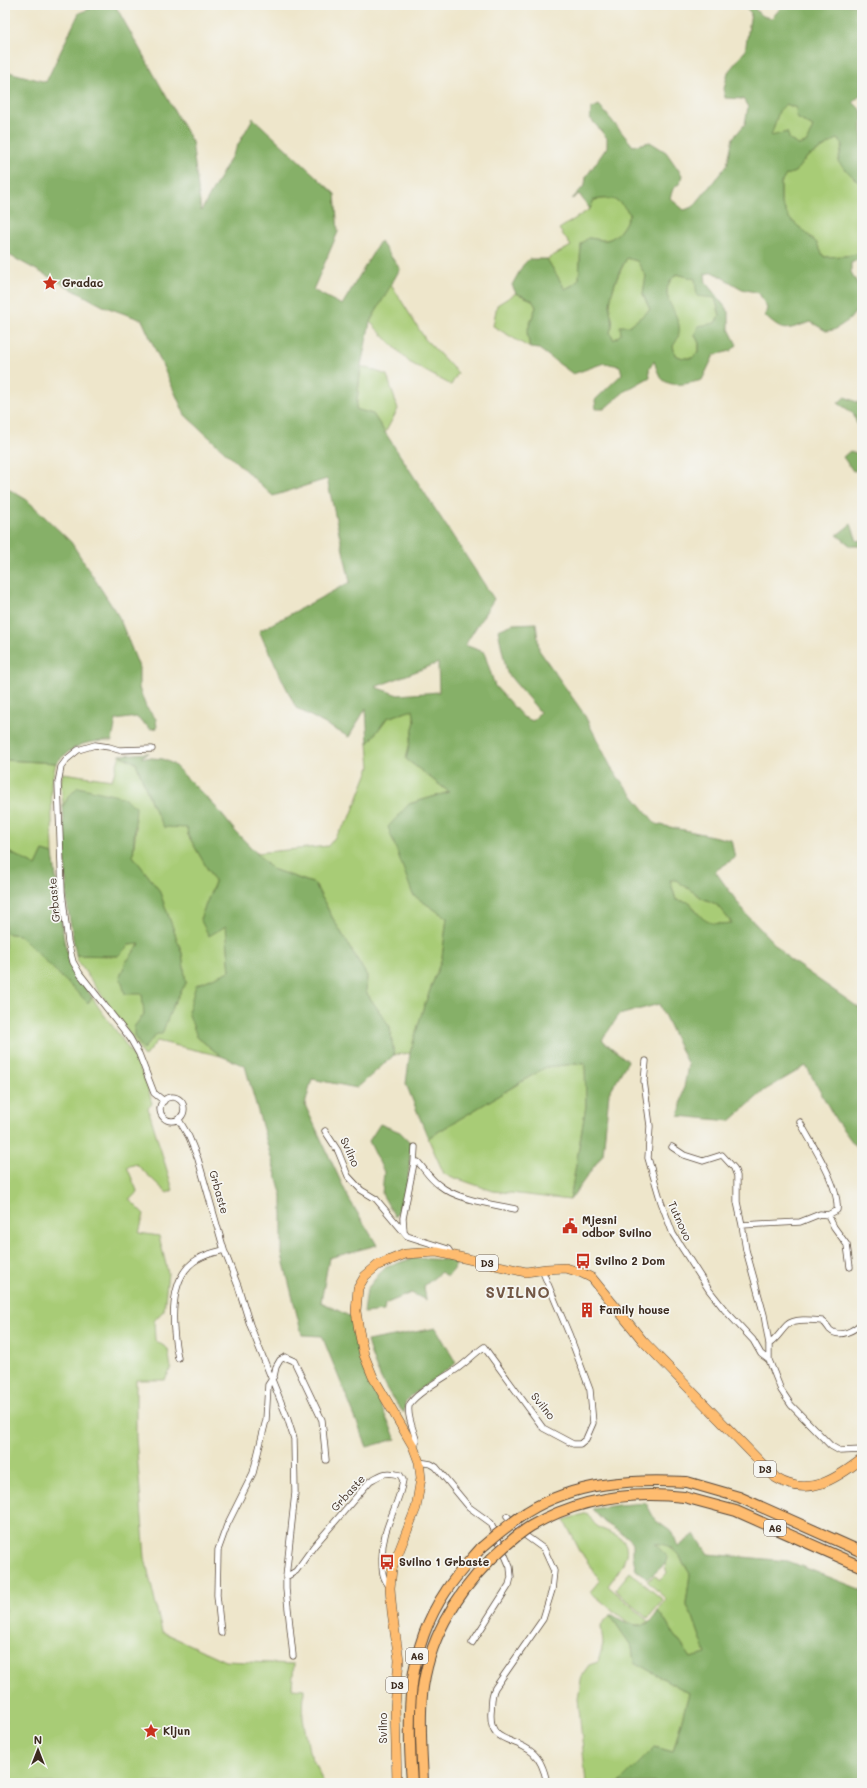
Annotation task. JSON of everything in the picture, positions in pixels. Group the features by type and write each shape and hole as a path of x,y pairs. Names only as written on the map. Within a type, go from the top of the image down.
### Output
{"highway":[{"name":"A6","path":"412,1783 409,1743 410,1695 416,1661 430,1618 445,1591 460,1571 481,1548 501,1531 528,1512 554,1499 583,1489 615,1483 642,1481 687,1482 739,1497 862,1552"},
{"name":"A6","path":"423,1783 421,1741 422,1694 428,1661 443,1623 470,1580 511,1540 531,1526 556,1514 588,1502 628,1495 662,1494 684,1496 736,1511 862,1567"}],"main road":[{"name":"Svilno","path":"397,1783 395,1707 400,1660 392,1612 390,1588 392,1569 416,1508 421,1478 419,1462 413,1446 373,1377 364,1355 356,1311 356,1294 365,1276 378,1265 405,1254 422,1252 452,1255 517,1271 530,1272 566,1268 574,1270 592,1278 643,1341 767,1470 786,1484 800,1487 816,1485 841,1474 862,1459"}],"street":[{"name":"Grbaste","path":"152,749 119,750 109,746 95,746 78,750 66,759 61,767 58,783 60,842 62,892 68,942 73,962 130,1038 139,1054 154,1093 164,1101"},
{"name":"Tutnovo","path":"646,1061 644,1081 650,1126 648,1158 660,1202 673,1234 709,1290 752,1340 761,1354 769,1360"},
{"path":"171,1097 182,1102 184,1109 182,1117 179,1120 171,1121 164,1118 160,1112 164,1101 171,1097"},
{"name":"Grbaste","path":"179,1120 189,1137 198,1158 224,1250 238,1286 250,1325 287,1417 294,1439 295,1493 286,1578 293,1656"},
{"path":"742,1225 800,1222 820,1214 828,1215 837,1210 835,1191 800,1122"},
{"name":"Svilno","path":"325,1131 338,1151 348,1176 361,1190 376,1199 407,1236 448,1249 452,1255"},
{"path":"404,1232 403,1218 414,1163 415,1147"},
{"name":"Tutnovo","path":"672,1148 693,1158 702,1160 722,1155 734,1168 737,1176 737,1202 746,1250 764,1315 769,1344 769,1360 786,1398 823,1439 840,1451 862,1450"},
{"path":"414,1163 418,1162 432,1179 452,1193 515,1209"},
{"path":"828,1215 834,1227 847,1245 850,1267"},
{"path":"178,1358 173,1326 178,1283 187,1269 197,1259 224,1250"},
{"name":"Svilno","path":"413,1446 416,1443 416,1439 408,1411 409,1404 419,1395 459,1368 472,1355 484,1347 543,1428 573,1444 580,1444 586,1439 593,1423 590,1390 569,1334 542,1270"},
{"path":"769,1344 775,1340 787,1324 795,1321 822,1321 836,1334 842,1334 861,1326"},
{"path":"221,1633 217,1595 218,1550 227,1525 253,1473 266,1420 268,1385 274,1376 276,1366 280,1360 285,1357 294,1361 322,1420 326,1460"},
{"path":"419,1462 431,1464 436,1467 469,1507 491,1523 510,1567 511,1577 509,1586 472,1643"},
{"name":"Grbaste","path":"286,1578 296,1571 314,1546 370,1481 381,1474 390,1472 400,1475 403,1480 402,1490 384,1532 382,1545 382,1572 384,1580 390,1588"},
{"path":"507,1516 526,1536 544,1549 554,1571 552,1590 543,1619 492,1694 490,1721 494,1732 501,1738 516,1743 533,1753 545,1772 547,1783"}],"green space":[{"path":"100,5 115,5 192,142 201,211 253,118 335,194 338,232 313,290 342,305 380,241 400,269 370,322 361,366 356,409 373,414 494,599 465,645 484,652 495,686 523,717 533,721 540,712 507,673 498,630 513,624 536,623 539,650 584,714 613,771 656,824 731,840 735,858 715,871 746,914 789,959 862,1010 862,1155 836,1120 806,1066 765,1090 730,1121 679,1116 688,1065 659,1004 619,1015 602,1040 628,1061 609,1093 603,1154 570,1200 586,1106 585,1063 546,1067 428,1138 406,1084 410,1053 423,1009 442,958 447,918 413,895 388,827 409,804 449,792 406,759 415,721 413,710 387,718 368,744 366,708 349,737 296,708 259,631 350,582 327,479 273,496 185,415 142,320 103,306 5,253 5,71 46,82 79,13","holes":["438,663 439,692 398,695 375,687","670,880 676,880 702,898 716,904 732,923 717,924 706,921 698,914 689,902 676,900"]},
{"path":"743,5 753,5 761,14 772,18 783,5 862,5 862,94 853,102 862,111 862,186 838,162 843,144 837,139 806,158 795,172 786,175 781,183 781,202 789,218 816,242 824,257 848,256 862,252 862,258 851,263 851,272 862,292 862,304 849,320 834,330 826,331 811,322 786,329 777,326 765,316 767,308 759,293 742,289 713,272 705,274 706,283 729,312 729,329 737,345 731,351 714,355 702,380 692,383 668,383 658,373 654,361 649,369 650,377 625,391 604,409 596,409 595,400 622,374 620,366 604,363 573,374 539,349 530,348 527,332 536,307 532,300 516,293 512,285 523,265 529,259 547,259 565,289 573,285 579,279 581,244 588,238 607,240 615,236 621,230 630,214 615,200 594,200 590,209 579,194 572,199 585,185 586,177 607,147 607,138 590,118 591,109 599,105 633,146 650,142 666,152 682,175 680,183 673,189 670,198 684,210 693,207 727,165 733,138 745,124 748,107 743,99 725,98 724,89 728,72 745,51 751,13","holes":["786,104 796,108 797,118 813,127 806,143 798,145 790,140 787,132 771,136 779,111","627,258 637,261 646,276 643,294 650,310 629,326 620,326 621,334 614,340 610,332 612,328 610,305 618,275","677,274 695,279 697,296 715,298 720,315 715,323 698,326 695,335 699,343 699,352 692,358 683,358 675,355 673,346 679,336 679,326 667,292 669,283"]},
{"path":"786,104 796,108 797,118 813,127 807,143 798,145 790,140 770,136 779,111"},
{"path":"837,139 843,144 838,162 862,186 862,252 848,256 824,257 816,242 789,218 781,202 781,183 786,175 795,172 806,158"},
{"path":"610,198 619,201 630,214 621,230 615,236 607,240 588,238 581,244 579,279 573,285 565,289 547,259 571,246 559,229 590,209 593,200"},
{"path":"627,258 637,261 646,276 643,294 650,310 614,340 610,332 612,328 610,309 611,298 616,280"},
{"path":"677,274 695,279 715,298 720,316 715,323 695,335 699,343 699,352 692,358 683,358 675,355 673,346 667,289 670,280"},
{"path":"391,284 425,339 458,373 451,385 409,362 370,322"},
{"path":"516,293 532,300 536,307 527,332 530,348 493,326 497,305"},
{"path":"361,366 387,375 398,409 385,433 373,414 356,410"},
{"path":"845,397 861,404 862,402 862,438 853,413 838,403"},
{"path":"862,450 862,470 853,471 843,457 850,451 859,454"},
{"path":"5,487 27,500 71,542 119,617 139,667 139,688 146,707 156,719 157,728 151,729 136,717 116,720 112,741 87,743 81,745 69,752 56,763 5,760"},
{"path":"851,524 857,541 862,540 862,546 851,546 837,535"},
{"path":"413,709 415,721 406,759 449,792 409,804 413,895 447,918 442,958 423,1009 410,1053 394,1055 390,1027 366,992 367,976 332,917 315,884 272,869 256,853 328,846 350,818 370,767 368,744 387,718"},
{"path":"149,753 141,757 163,759 173,764 215,806 236,832 272,869 315,884 332,917 367,976 366,992 390,1027 394,1055 357,1088 312,1079 305,1105 349,1199 377,1245 329,1258 321,1302 351,1317 358,1356 396,1439 367,1447 322,1336 302,1335 282,1255 282,1196 245,1066 221,1056 197,1037 188,1012 196,985 230,971 226,926 209,936 200,919 215,882 188,835 187,828 164,827 153,807 136,763 120,755"},
{"path":"120,755 136,763 153,807 187,827 188,835 215,882 200,919 226,925 230,972 196,985 197,1037 221,1056 157,1041 144,1057 77,960 76,955 118,956 129,945 141,943 126,962 142,993 144,1014 134,1027 173,1005 186,983 182,953 159,890 133,856 136,827 93,791 78,787 69,796 63,806 61,782 63,773 112,780"},
{"path":"5,760 56,763 51,783 53,854 43,851 36,866 5,850"},
{"path":"78,787 122,797 136,807 133,856 159,890 182,953 186,983 173,1005 162,1034 157,1034 143,1049 134,1036 134,1027 144,1014 142,994 125,994 120,976 126,962 140,944 129,945 118,956 76,955 67,904 63,806 69,796"},
{"path":"5,850 36,866 43,851 53,854 64,940 70,964 92,997 88,1003 19,935 5,933"},
{"path":"670,879 676,880 702,898 716,904 732,923 716,924 706,922 690,902 676,900"},
{"path":"5,933 19,935 89,1002 92,997 122,1039 142,1073 148,1089 152,1104 148,1108 173,1190 167,1193 136,1164 127,1167 138,1193 129,1199 144,1214 139,1233 159,1236 168,1273 164,1310 154,1321 155,1340 168,1349 171,1368 165,1380 136,1380 136,1438 145,1558 162,1632 225,1661 294,1664 292,1688 304,1689 303,1718 309,1751 324,1783 5,1783"},
{"path":"585,1063 586,1106 570,1200 493,1191 444,1174 428,1138 546,1067"},
{"path":"380,1124 400,1132 411,1143 406,1191 400,1209 395,1217 382,1194 384,1172 369,1141"},
{"path":"413,1258 447,1260 457,1264 447,1277 441,1272 424,1286 426,1300 411,1293 385,1304 384,1311 364,1313 367,1289 384,1268"},
{"path":"436,1328 456,1363 412,1395 405,1403 404,1413 381,1379 367,1341"},
{"path":"646,1503 655,1520 673,1533 678,1547 695,1534 708,1554 788,1561 862,1590 862,1783 619,1783 655,1747 673,1752 689,1693 634,1662 632,1647 610,1615 631,1624 641,1625 651,1621 658,1611 691,1658 706,1654 693,1617 686,1604 690,1574 677,1553 667,1546 655,1544 668,1557 667,1562 648,1579 636,1570 633,1556 633,1544 629,1538 604,1522 592,1509"},
{"path":"587,1513 597,1526 619,1537 624,1542 626,1548 624,1562 608,1586 650,1622 639,1625 630,1624 590,1592 600,1580 580,1551 564,1520"},
{"path":"661,1543 675,1549 690,1574 686,1604 693,1617 706,1654 691,1658 658,1611 666,1599 647,1581 655,1576 660,1580 667,1573 665,1566 668,1557 655,1544"},
{"path":"630,1572 663,1600 648,1618 615,1590"},
{"path":"610,1615 632,1647 634,1662 689,1693 673,1752 655,1747 619,1783 586,1783 578,1698 582,1675 589,1665 598,1662 603,1644 601,1625"}],"place":[{"name":"Gradac","path":"50,283"},
{"name":"Mjesni odbor Svilno","path":"570,1226"},
{"name":"Svilno 2 Dom","path":"583,1261"},
{"name":"Family house","path":"587,1310"},
{"name":"Svilno 1 Grbaste","path":"387,1562"},
{"name":"Kljun","path":"151,1731"}],"district":[{"name":"SVILNO","path":"518,1293"}]}
